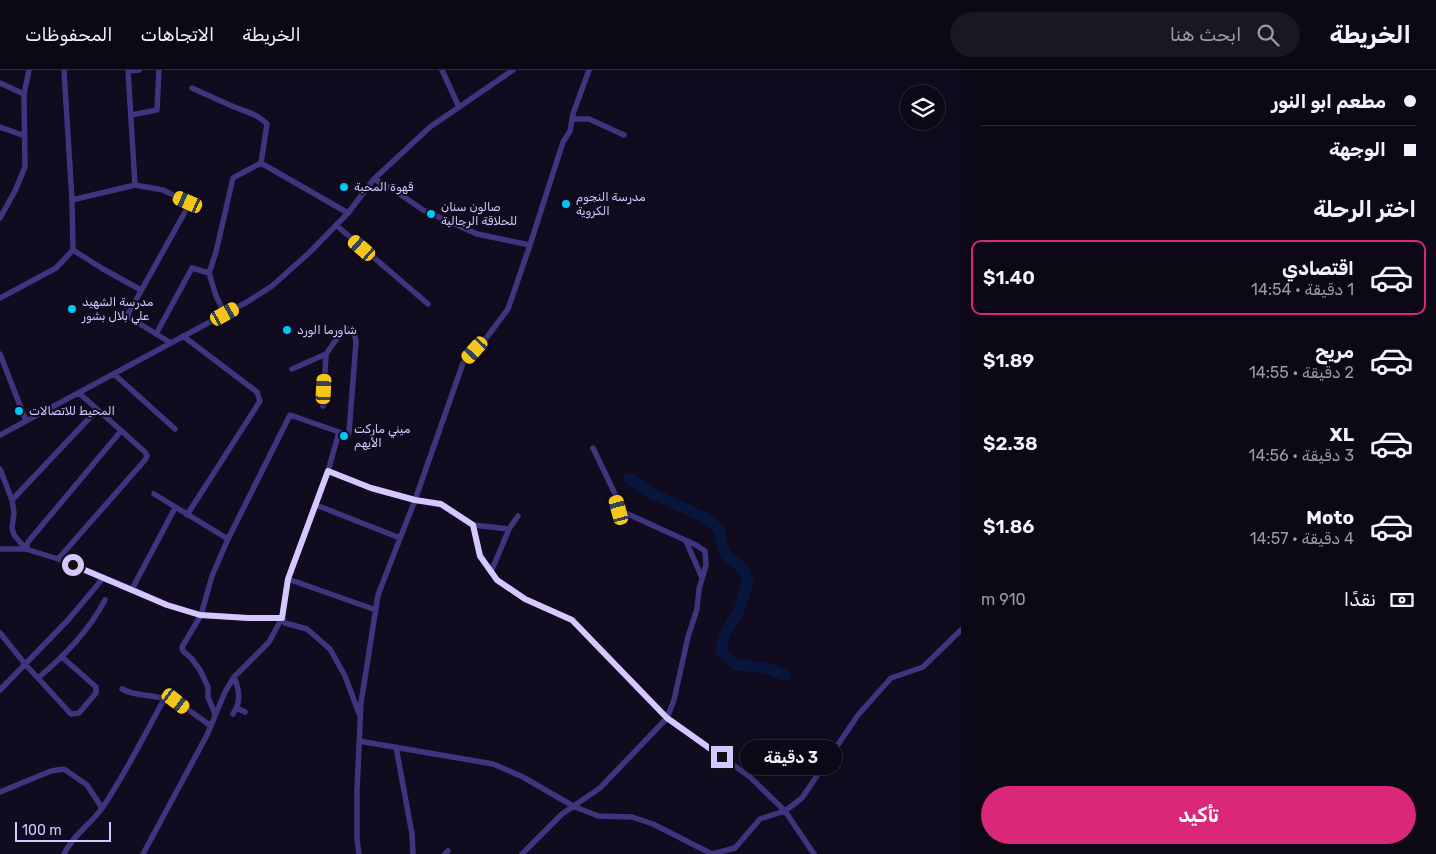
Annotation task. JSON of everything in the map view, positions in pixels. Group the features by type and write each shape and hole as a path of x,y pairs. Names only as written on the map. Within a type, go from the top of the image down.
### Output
{"street":[{"path":"0,218 15,191 25,167 24,94 29,70"},
{"path":"0,298 56,268 73,250 64,70"},
{"path":"135,185 128,70 139,70"},
{"path":"131,115 157,110 159,70"},
{"path":"442,70 459,107"},
{"path":"0,435 225,314 272,286 310,252 336,225 374,180 430,128 513,70"},
{"path":"359,854 357,839 361,703 378,595 415,500 463,363 508,310 563,142 570,131 572,119 589,70"},
{"path":"0,83 24,94"},
{"path":"192,88 251,113 265,121 267,124 262,163"},
{"path":"572,119 588,119 624,135"},
{"path":"0,127 25,136"},
{"path":"262,163 348,212"},
{"path":"225,314 216,296 209,274 216,252 232,178 262,163"},
{"path":"374,180 397,192 423,210 477,234 530,245"},
{"path":"72,200 135,185 163,190 190,203 127,316 171,343"},
{"path":"336,225 428,304"},
{"path":"73,250 103,270 141,290"},
{"path":"156,334 192,268 209,274"},
{"path":"215,714 208,697 208,687 200,670 182,647 200,615 212,576 228,539 290,415 348,435 356,342 354,331 343,330 326,354 292,369"},
{"path":"183,336 257,392 260,401 187,515"},
{"path":"0,354 26,421"},
{"path":"323,406 326,354"},
{"path":"114,374 174,429"},
{"path":"58,559 147,456 146,452 79,393"},
{"path":"12,500 97,410"},
{"path":"26,549 28,542 121,431"},
{"path":"143,854 211,726 234,677 269,642 282,618 288,579 328,471 339,432"},
{"path":"522,854 562,814 600,788 667,718 697,610 699,589 706,565 705,551 696,545 619,510 616,496 593,448"},
{"path":"0,469 12,500 14,513 12,528 14,535 26,549"},
{"path":"328,471 371,488 415,500 441,504 473,525 509,529"},
{"path":"154,494 228,539"},
{"path":"316,505 400,538"},
{"path":"132,589 175,508"},
{"path":"491,572 509,529 518,516"},
{"path":"473,525 480,556 497,580 525,599 572,620 667,718 750,777 785,810 814,854"},
{"path":"686,541 702,578"},
{"path":"0,549 26,549 58,559 167,605 200,615 282,618"},
{"path":"0,690 68,620 104,577"},
{"path":"288,579 376,610"},
{"path":"38,678 62,658 88,628 105,600"},
{"path":"282,618 285,623 307,629 330,649 344,676 361,718"},
{"path":"359,741 493,764 523,777 573,806 598,816 632,817 653,824 712,854 735,848 760,820 785,810 802,798 858,715 891,678 923,668 961,630"},
{"path":"0,633 25,664 71,714 79,713 96,693 96,687 62,658"},
{"path":"233,714 237,708 239,698 238,687 234,677"},
{"path":"122,689 132,694 154,695 176,701 211,726"},
{"path":"64,854 69,843 102,808 162,703 169,700"},
{"path":"237,708 246,712"},
{"path":"396,747 412,834 413,854"},
{"path":"0,792 51,770 64,769 87,785 102,808"}],"waterway":[{"path":"629,478 649,492 708,519 720,531 721,543 726,555 743,569 748,582 738,612 725,635 721,651 737,665 767,668 785,675"}],"place":[{"name":"قهوة المحبة","path":"344,187"},
{"name":"مدرسة النجوم الكروية","path":"566,204"},
{"name":"صالون سنان للحلاقة الرجالية","path":"431,214"},
{"name":"مدرسة الشهيد علي بلال بشور","path":"72,309"},
{"name":"شاورما الورد","path":"287,330"},
{"name":"المحيط للاتصالات","path":"19,411"},
{"name":"ميني ماركت الأيهم","path":"344,436"}],"route":[{"path":"73,565 167,605 200,615 282,618 288,579 328,471 371,488 415,500 441,504 473,525 480,556 497,580 525,599 572,620 667,718 722,757"}]}
